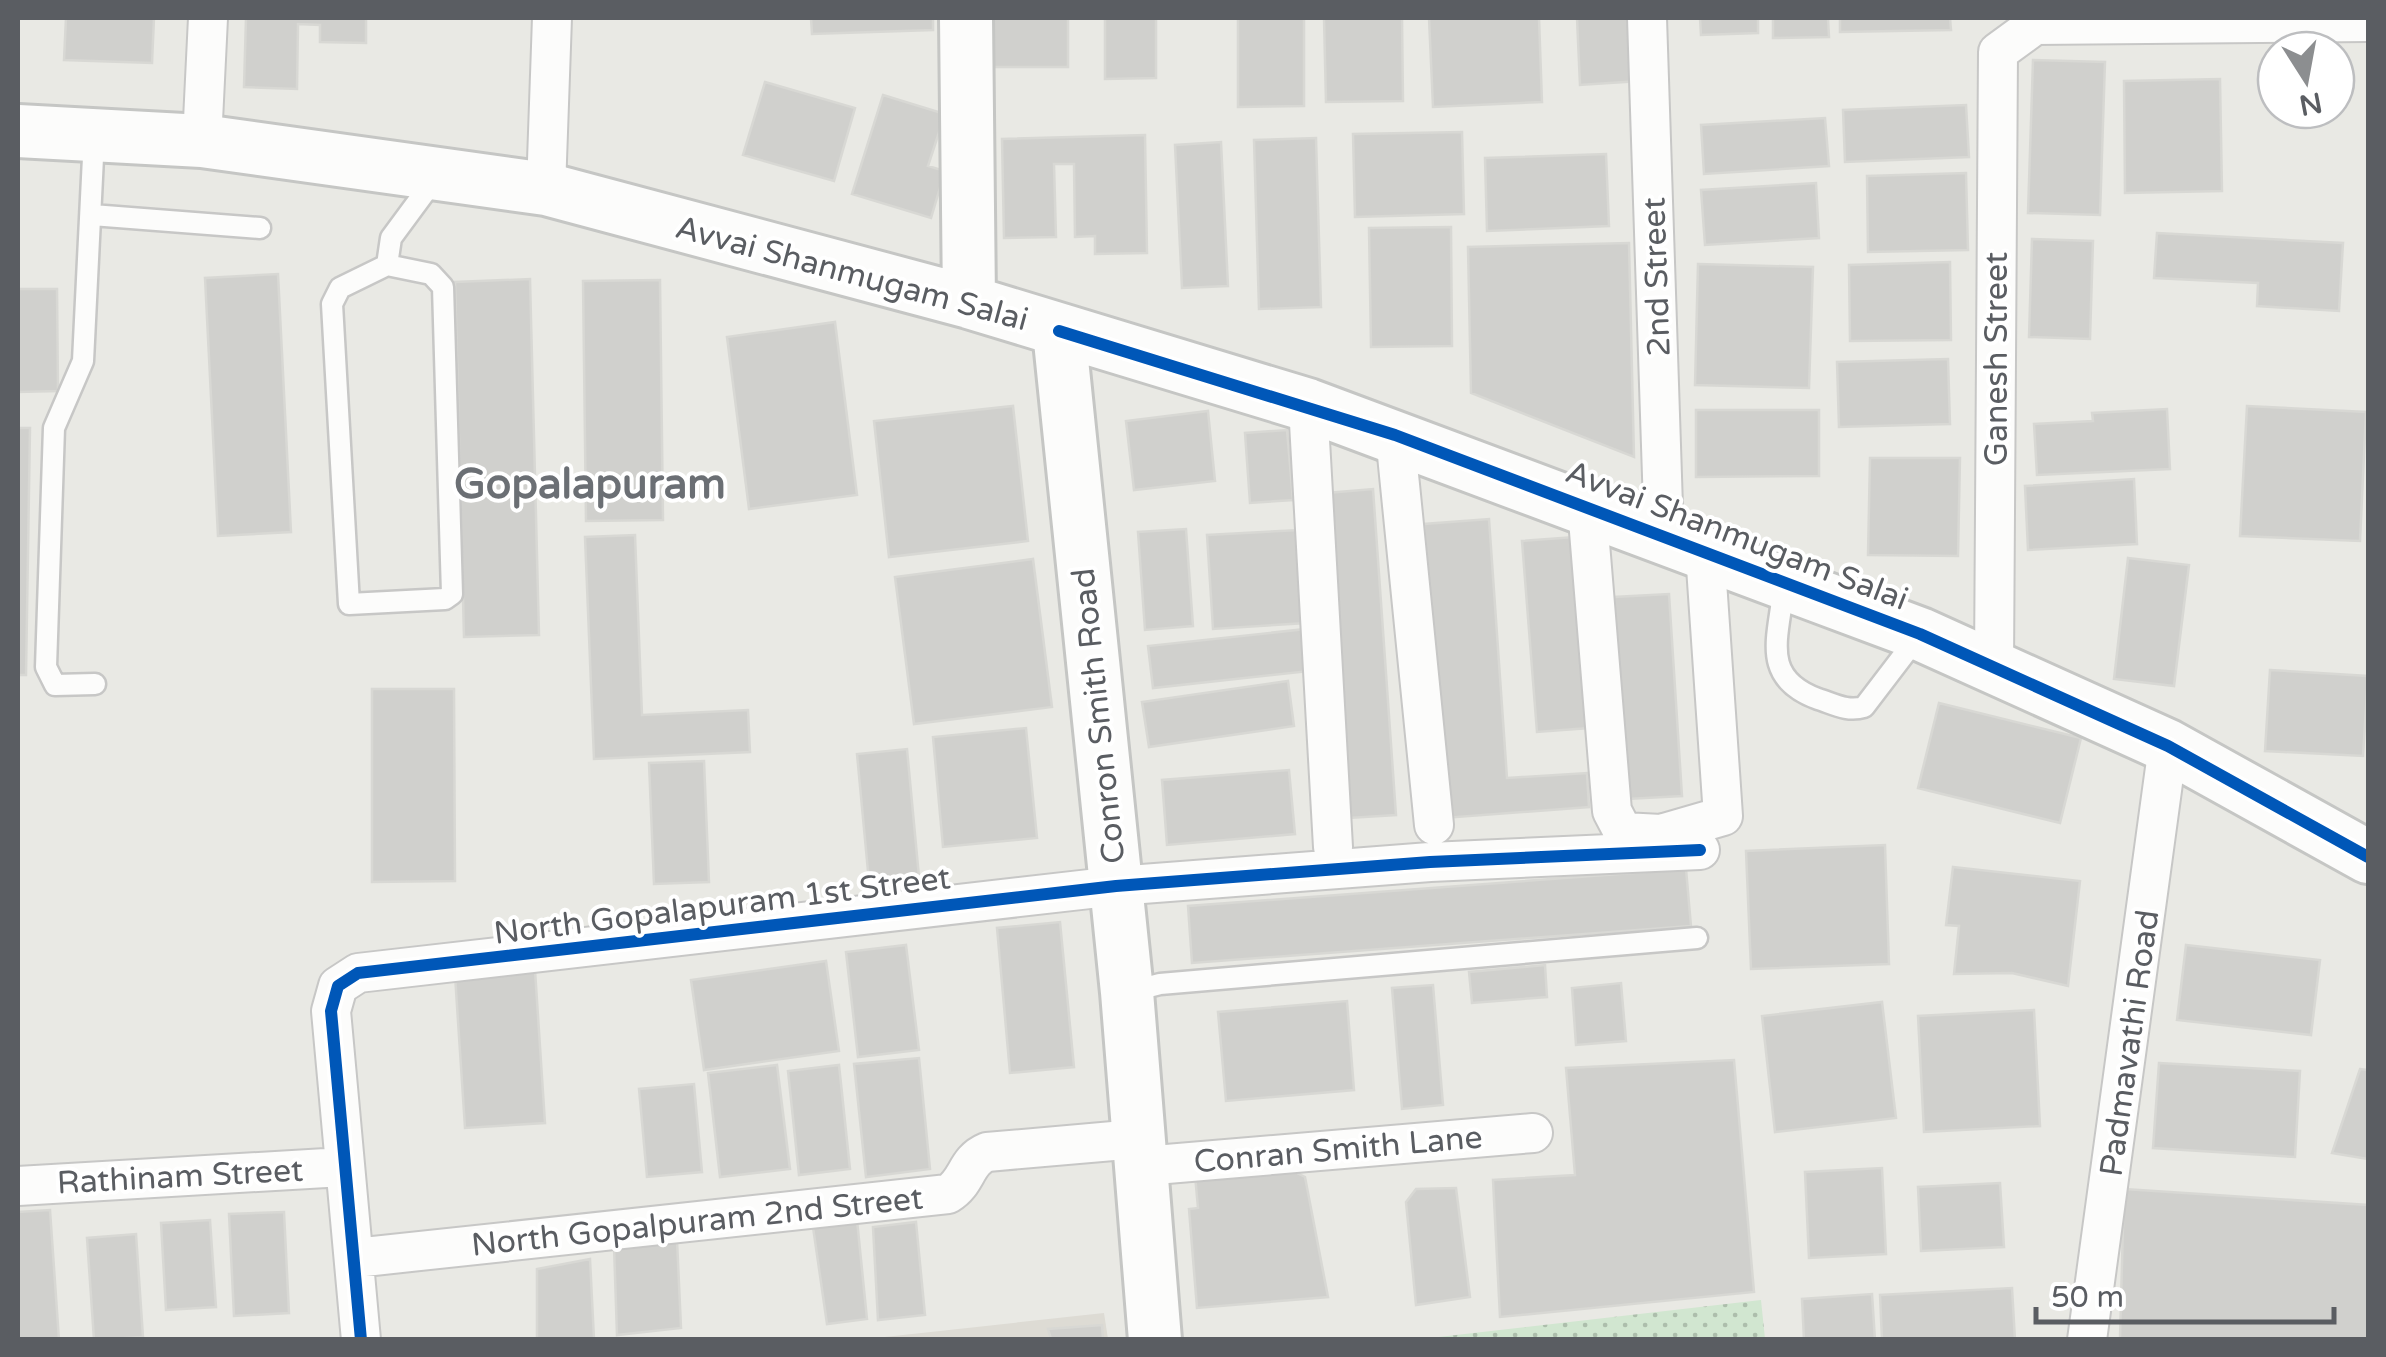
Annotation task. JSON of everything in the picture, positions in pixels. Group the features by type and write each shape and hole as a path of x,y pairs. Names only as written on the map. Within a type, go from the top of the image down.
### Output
{"main road":[{"path":"966,18 969,302"},
{"name":"Avvai Shanmugam Salai","path":"18,131 202,140 546,190 969,302 1308,405 1587,507 1994,665 2168,746 2368,857"},
{"name":"Conron Smith Road","path":"1059,331 1127,992 1155,1340"}],"street":[{"path":"202,140 208,18"},
{"path":"546,190 552,18"},
{"name":"2nd Street","path":"1587,507 1612,811 1624,832 1661,834 1723,816 1685,545 1647,18"},
{"path":"2177,19 2368,22"},
{"name":"Ganesh Street","path":"1994,665 1998,52 2035,25 2177,19"},
{"path":"1308,405 1333,847"},
{"path":"1395,435 1434,824"},
{"name":"Padmavathi Road","path":"2088,1340 2168,746"},
{"name":"North Gopalapuram 1st Street","path":"343,1167 331,1011 338,986 358,973 1116,886 1430,862 1700,850"},
{"name":"Conran Smith Lane","path":"1140,1152 1534,1133"},
{"name":"North Gopalpuram 2nd Street","path":"355,1258 948,1194 960,1186 969,1162 988,1152 1140,1152"},
{"path":"343,1167 361,1340"},
{"name":"Rathinam Street","path":"18,1186 343,1167"}],"lane":[{"path":"94,135 83,361 54,428 46,667 55,686 95,684"},
{"path":"388,265 391,238 437,176"},
{"path":"92,215 260,228"},
{"path":"388,265 432,274 443,287 452,594 445,599 349,604 332,304 340,288 388,265"},
{"path":"1784,582 1778,660 1782,678 1809,695 1852,711 1864,707 1920,634"},
{"path":"1127,992 1160,984 1697,938"}],"shaded area":[{"path":"1104,1313 1108,1339 857,1340"}],"green space":[{"path":"1761,1300 1765,1339 1421,1339"}],"building":[{"path":"66,18 154,18 152,63 64,60"},
{"path":"246,18 366,18 366,43 320,42 320,25 298,24 297,89 244,87"},
{"path":"811,18 933,18 933,30 812,34"},
{"path":"993,18 1068,18 1068,67 993,67"},
{"path":"1105,18 1156,18 1156,78 1105,79"},
{"path":"1238,18 1304,18 1304,106 1238,107"},
{"path":"1324,18 1402,18 1403,101 1326,102"},
{"path":"1429,18 1539,18 1542,102 1433,107"},
{"path":"1577,18 1636,18 1639,81 1580,85"},
{"path":"1700,18 1758,18 1758,33 1701,35"},
{"path":"1773,18 1828,18 1829,37 1773,38"},
{"path":"1840,18 1950,18 1951,30 1840,32"},
{"path":"2033,60 2105,62 2100,215 2028,213"},
{"path":"2220,79 2222,191 2125,193 2124,81"},
{"path":"765,82 855,108 834,181 743,155"},
{"path":"883,95 945,114 928,166 945,171 931,218 852,194"},
{"path":"1966,105 1969,157 1845,162 1843,110"},
{"path":"1825,118 1829,166 1704,174 1701,125"},
{"path":"1462,132 1464,214 1355,217 1353,134"},
{"path":"1145,135 1147,253 1095,254 1095,236 1075,237 1074,164 1054,164 1056,237 1004,238 1002,139"},
{"path":"1316,138 1321,307 1259,309 1254,140"},
{"path":"1221,142 1228,286 1182,288 1175,145"},
{"path":"1606,154 1609,226 1487,231 1485,158"},
{"path":"1966,173 1968,250 1868,252 1867,176"},
{"path":"1816,183 1819,238 1705,245 1701,190"},
{"path":"1451,227 1452,346 1371,347 1369,228"},
{"path":"2157,233 2343,243 2339,311 2257,306 2258,283 2154,278"},
{"path":"2032,239 2093,241 2090,339 2029,337"},
{"path":"1629,243 1634,457 1471,393 1468,247"},
{"path":"1950,262 1951,340 1850,341 1849,265"},
{"path":"1698,264 1813,267 1809,388 1695,385"},
{"path":"278,274 291,532 218,536 205,278"},
{"path":"530,279 539,635 464,637 455,282"},
{"path":"660,280 663,520 586,521 583,281"},
{"path":"18,289 57,289 58,391 18,392"},
{"path":"835,322 857,495 749,509 727,337"},
{"path":"1948,359 1950,424 1839,427 1837,362"},
{"path":"1013,406 1028,541 889,557 874,421"},
{"path":"2247,406 2366,412 2360,541 2240,536"},
{"path":"2167,409 2170,469 2037,475 2034,424 2093,421 2092,413"},
{"path":"1696,410 1819,410 1819,476 1696,477"},
{"path":"1208,411 1215,481 1134,490 1126,421"},
{"path":"18,428 30,428 26,675 18,675"},
{"path":"1287,430 1293,500 1250,503 1245,433"},
{"path":"1870,458 1960,458 1958,556 1868,555"},
{"path":"2134,479 2137,544 2028,550 2025,486"},
{"path":"1373,489 1396,815 1349,818 1327,493"},
{"path":"1489,519 1507,778 1587,773 1589,807 1444,818 1424,524"},
{"path":"1186,529 1193,626 1145,630 1138,532"},
{"path":"1300,530 1306,623 1213,629 1207,535"},
{"path":"635,535 642,715 748,710 750,752 594,759 585,537"},
{"path":"1574,537 1589,728 1537,732 1522,541"},
{"path":"2128,558 2189,565 2174,686 2114,679"},
{"path":"1033,559 1052,707 914,724 895,577"},
{"path":"1669,594 1682,796 1627,799 1614,597"},
{"path":"1306,629 1310,671 1153,688 1148,646"},
{"path":"2270,670 2368,676 2363,756 2265,751"},
{"path":"1288,681 1294,726 1149,747 1142,702"},
{"path":"372,689 454,689 455,881 372,882"},
{"path":"1939,703 2081,738 2060,823 1918,788"},
{"path":"1026,728 1037,838 943,847 933,737"},
{"path":"907,749 919,877 869,882 857,754"},
{"path":"704,761 709,882 654,884 649,763"},
{"path":"1289,770 1295,834 1167,845 1162,780"},
{"path":"1885,845 1889,964 1751,969 1746,851"},
{"path":"1953,867 2080,881 2068,986 2012,973 1954,974 1959,926 1946,925"},
{"path":"1686,869 1691,926 1192,963 1188,906"},
{"path":"1060,922 1074,1067 1010,1073 997,928"},
{"path":"906,945 919,1050 858,1057 846,952"},
{"path":"2186,945 2320,960 2311,1035 2177,1020"},
{"path":"826,961 839,1051 704,1070 691,980"},
{"path":"1545,965 1547,997 1472,1003 1469,972"},
{"path":"535,970 545,1123 465,1128 455,975"},
{"path":"1621,983 1626,1041 1576,1045 1572,988"},
{"path":"1433,985 1443,1105 1402,1109 1392,988"},
{"path":"1347,1001 1354,1090 1226,1101 1218,1012"},
{"path":"1882,1002 1896,1118 1775,1132 1762,1016"},
{"path":"2034,1010 2040,1126 1924,1132 1918,1016"},
{"path":"919,1058 930,1169 866,1177 854,1064"},
{"path":"1734,1060 1754,1292 1500,1317 1493,1180 1575,1175 1566,1068"},
{"path":"2159,1063 2300,1071 2295,1157 2153,1148"},
{"path":"777,1065 790,1169 720,1177 708,1073"},
{"path":"839,1065 850,1169 799,1175 788,1071"},
{"path":"2360,1069 2368,1070 2368,1159 2332,1153"},
{"path":"694,1084 702,1172 647,1177 639,1089"},
{"path":"1285,1167 1305,1177 1328,1297 1197,1308 1189,1209 1198,1208 1195,1175"},
{"path":"1882,1168 1886,1254 1809,1258 1805,1172"},
{"path":"2000,1183 2004,1247 1921,1251 1918,1187"},
{"path":"1456,1188 1470,1297 1416,1305 1406,1202 1416,1189"},
{"path":"2124,1189 2368,1205 2368,1340 2120,1338"},
{"path":"50,1210 59,1340 18,1340 18,1212"},
{"path":"284,1212 289,1313 234,1316 229,1214"},
{"path":"210,1220 216,1307 166,1310 161,1223"},
{"path":"857,1220 867,1319 827,1324 813,1227"},
{"path":"916,1222 925,1315 878,1320 873,1227"},
{"path":"136,1234 143,1337 94,1340 87,1238"},
{"path":"677,1240 681,1328 617,1335 614,1246"},
{"path":"590,1259 594,1339 537,1340 537,1269"},
{"path":"2012,1288 2015,1340 1882,1340 1880,1295"},
{"path":"1872,1294 1875,1340 1804,1340 1802,1299"},
{"path":"1102,1325 1103,1340 1040,1340 1051,1339 1048,1329"}],"cycle path":[{"path":"1059,331 1395,435 1920,634 2168,746 2368,857"},
{"path":"361,1340 331,1011 338,986 358,973 1116,886 1430,862 1700,850"}],"district":[{"name":"Gopalapuram","path":"590,483"}]}
